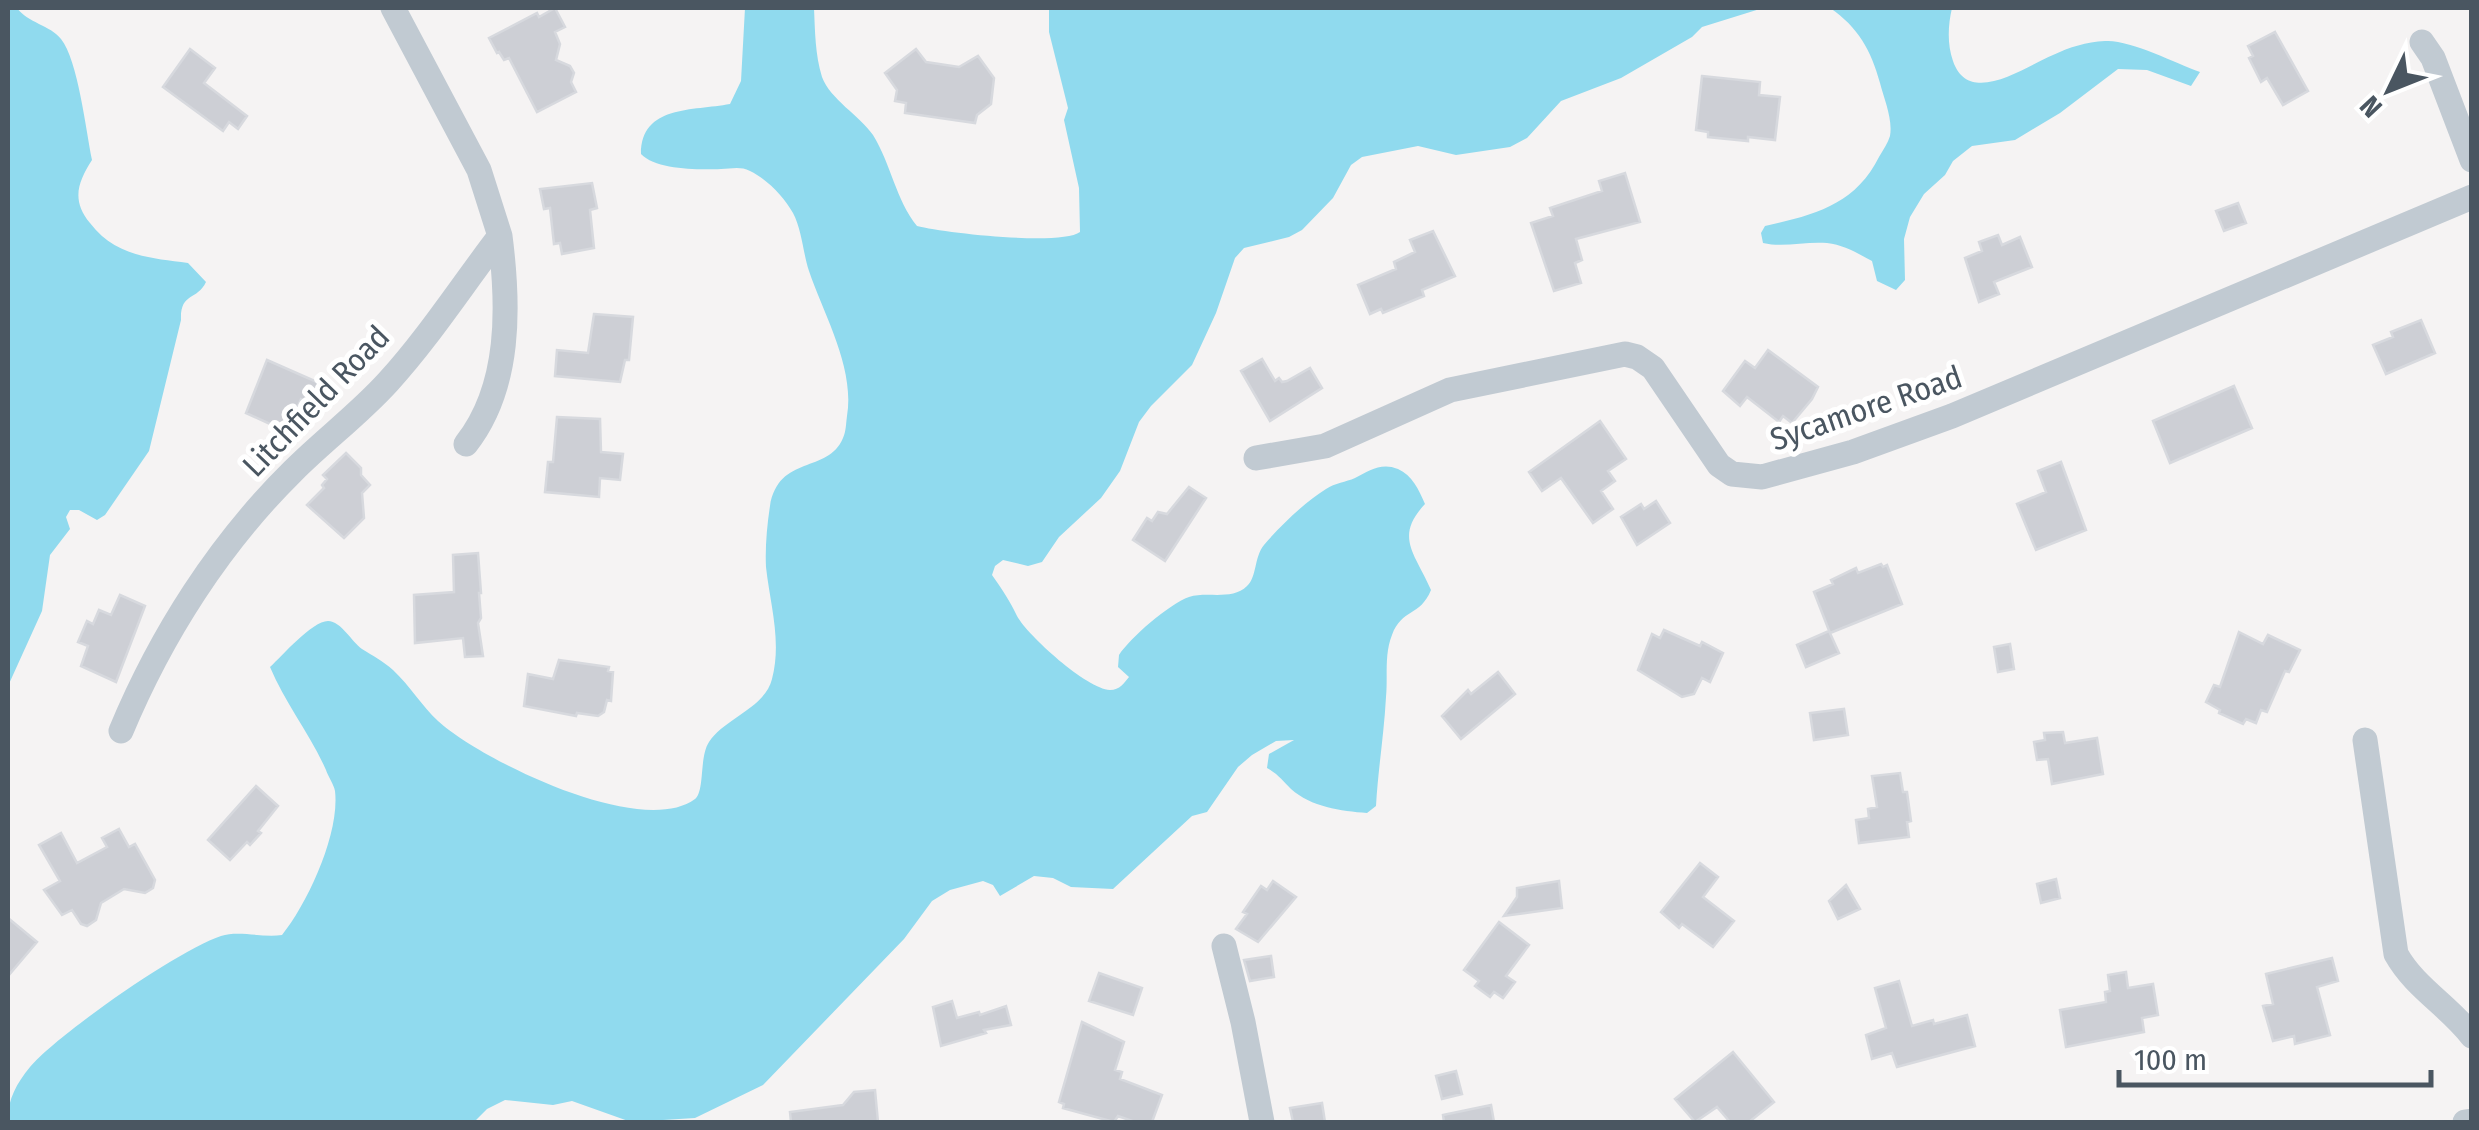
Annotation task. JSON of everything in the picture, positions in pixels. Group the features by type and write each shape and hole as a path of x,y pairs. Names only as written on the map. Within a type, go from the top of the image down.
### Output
{"street":[{"path":"393,8 479,170 500,236 505,297 500,378 482,425 466,444"},
{"path":"2422,42 2433,58 2472,160"},
{"name":"Sycamore Road","path":"1256,458 1326,446 1450,390 1625,354 1653,368 1719,465 1732,474 1762,478 1853,452 1952,416 2472,197"},
{"name":"Litchfield Road","path":"120,731 162,643 216,560 295,468 358,414 391,379 500,236"},
{"path":"2366,740 2396,954 2408,976 2460,1020 2472,1036"},
{"path":"1224,946 1244,1022 1262,1122"}],"water":[{"path":"8,8 17,8 51,30 67,49 77,79 92,160 79,191 84,215 100,234 122,249 188,263 206,282 183,305 149,451 105,515 97,520 79,510 70,510 66,517 70,529 50,555 42,611 8,686"},
{"path":"745,8 814,8 822,77 832,93 873,135 917,226 975,235 1050,238 1080,232 1079,188 1064,120 1068,108 1049,32 1049,8 1763,8 1702,27 1692,37 1621,78 1561,101 1527,138 1510,147 1456,155 1418,146 1362,157 1351,165 1333,198 1302,230 1244,248 1235,258 1192,365 1139,422 1120,471 1101,498 1059,537 1042,562 1028,566 1003,560 995,566 992,575 1033,636 1087,681 1113,690 1129,677 1118,667 1119,655 1141,631 1189,597 1241,591 1252,577 1264,545 1310,501 1329,487 1375,468 1386,466 1403,472 1425,504 1409,536 1431,590 1422,605 1396,626 1390,643 1376,806 1367,813 1317,804 1291,789 1267,768 1269,754 1294,740 1276,741 1238,767 1207,812 1192,816 1113,889 1071,887 1053,878 1034,876 1000,896 993,885 983,881 950,890 932,901 904,939 763,1085 695,1118 631,1122 572,1101 553,1105 505,1100 487,1109 474,1122 8,1122 13,1093 30,1067 66,1034 121,994 202,944 235,934 282,935 292,921 312,886 327,847 335,791 270,667 321,623 337,624 362,649 389,667 438,721 459,737 524,773 562,790 638,809 670,809 698,795 709,742 761,698 772,679 776,637 766,552 775,490 793,471 836,449 845,433 848,398 837,342 809,271 793,213 780,195 746,169 678,168 641,154 643,138 659,118 730,104 741,81"},
{"path":"1830,8 1952,8 1951,55 1961,75 1972,81 1999,80 2066,50 2105,41 2139,48 2200,72 2191,86 2147,70 2118,69 2060,113 2015,140 1972,146 1924,194 1910,217 1904,239 1905,280 1896,290 1877,281 1872,261 1845,247 1827,243 1763,243 1761,233 1765,226 1816,212 1845,197 1869,173 1890,136 1888,109 1868,50 1856,31"}],"building":[{"path":"555,8 565,27 555,32 560,44 556,60 570,66 576,92 537,112 509,58 504,60 497,53 489,38"},
{"path":"2275,32 2308,91 2283,105 2267,78 2261,82 2249,58 2253,56 2248,46"},
{"path":"190,49 215,68 204,83 247,116 238,129 229,122 223,131 163,87"},
{"path":"916,49 926,62 959,67 978,56 994,78 991,104 977,115 975,123 905,113 906,103 895,101 897,90 885,73"},
{"path":"1702,76 1760,82 1759,95 1780,97 1775,140 1708,137 1708,132 1696,130"},
{"path":"1625,173 1640,222 1576,239 1582,260 1575,263 1581,283 1554,291 1531,223 1553,216 1550,208 1602,191 1599,181"},
{"path":"592,183 597,208 590,210 594,248 562,254 560,243 554,244 550,208 544,209 540,189"},
{"path":"2238,203 2246,223 2224,231 2216,211"},
{"path":"1433,231 1455,276 1422,290 1424,296 1383,313 1381,309 1370,314 1358,285 1396,269 1394,262 1415,252 1410,240"},
{"path":"1998,235 2002,245 2020,237 2032,267 1994,282 1999,294 1979,302 1965,258 1982,251 1979,242"},
{"path":"594,314 633,317 629,360 625,360 620,382 555,376 557,350 588,353"},
{"path":"2421,320 2435,353 2386,374 2373,345 2393,337 2391,332"},
{"path":"1768,350 1818,387 1792,423 1783,416 1779,422 1747,397 1740,406 1723,391 1745,361 1755,368"},
{"path":"1262,359 1275,381 1287,381 1310,368 1322,388 1270,421 1241,371"},
{"path":"267,360 326,386 318,406 301,399 294,415 288,412 281,429 246,413"},
{"path":"2234,386 2252,428 2170,463 2153,421"},
{"path":"557,417 600,419 601,452 623,454 620,480 600,478 599,497 545,492 548,462 553,462"},
{"path":"1600,421 1626,459 1608,471 1615,481 1601,491 1613,509 1593,523 1561,478 1542,491 1529,472"},
{"path":"346,453 370,485 362,493 364,518 344,538 307,505 324,488 327,479 323,475"},
{"path":"2061,462 2086,530 2036,550 2017,504 2046,492 2038,471"},
{"path":"1189,487 1206,498 1165,561 1133,540 1147,518 1152,521 1158,512 1167,514"},
{"path":"1656,501 1670,523 1637,545 1621,517 1641,504 1644,509"},
{"path":"478,553 478,623 483,656 465,657 463,638 415,643 414,595 454,592 453,555"},
{"path":"1887,565 1902,604 1830,633 1814,592 1856,568 1858,573"},
{"path":"120,595 145,606 116,682 81,666 88,646 78,642 87,621 93,624 99,610 111,615"},
{"path":"1664,630 1723,653 1710,682 1702,678 1694,694 1682,697 1638,670 1652,634 1660,638"},
{"path":"1829,631 1839,653 1806,667 1797,645"},
{"path":"2239,632 2263,644 2268,635 2300,650 2289,672 2285,671 2267,712 2261,710 2256,723 2246,719 2243,724 2206,702 2214,685 2220,687"},
{"path":"2010,644 2014,669 1998,672 1994,647"},
{"path":"559,660 609,667 608,671 613,672 611,701 607,700 604,712 598,716 576,716 524,706 528,674 553,679"},
{"path":"1498,672 1515,694 1461,739 1442,716 1468,690 1471,694"},
{"path":"1844,709 1848,735 1814,740 1810,713"},
{"path":"2063,732 2065,743 2097,738 2103,774 2052,784 2048,759 2037,760 2034,742 2045,740 2044,733"},
{"path":"1900,773 1903,792 1907,792 1909,837 1859,843 1856,820 1869,818 1868,809 1877,807 1872,776"},
{"path":"256,786 278,806 258,831 261,833 230,860 208,840"},
{"path":"119,829 129,847 135,844 155,880 153,888 145,893 124,889 101,903 96,920 87,926 81,924 72,910 62,915 44,890 60,881 39,845 61,833 77,863 107,847 102,838"},
{"path":"1700,863 1718,877 1703,897 1734,921 1713,947 1682,924 1679,928 1661,912"},
{"path":"2056,879 2060,898 2041,903 2037,884"},
{"path":"1273,881 1296,897 1258,942 1236,929 1261,886 1267,890"},
{"path":"1559,881 1562,908 1504,916 1517,897 1517,888"},
{"path":"1846,885 1860,909 1838,919 1829,901"},
{"path":"8,918 37,942 8,976"},
{"path":"1499,922 1529,945 1506,976 1515,982 1503,998 1494,992 1490,997 1475,986 1479,981 1464,970"},
{"path":"1271,956 1274,977 1250,981 1244,960"},
{"path":"2332,958 2338,981 2317,987 2330,1035 2295,1044 2294,1036 2273,1041 2263,1006 2273,1004 2266,974"},
{"path":"2126,972 2128,988 2153,984 2158,1015 2142,1018 2144,1032 2066,1047 2060,1010 2106,1002 2105,992 2110,991 2108,975"},
{"path":"1099,973 1142,988 1133,1015 1089,1001"},
{"path":"1899,981 1912,1026 1967,1015 1975,1046 1897,1067 1892,1053 1872,1059 1866,1035 1886,1028 1875,988"},
{"path":"952,1001 957,1018 1006,1006 1011,1025 941,1046 933,1007"},
{"path":"1082,1022 1124,1042 1115,1070 1122,1072 1120,1079 1162,1095 1152,1122 1118,1116 1114,1122 1063,1108 1064,1104 1059,1102"},
{"path":"1733,1052 1774,1102 1749,1122 1730,1122 1717,1107 1695,1122 1675,1099"},
{"path":"1456,1071 1462,1094 1442,1099 1436,1076"},
{"path":"875,1090 878,1122 791,1122 790,1112 843,1105 854,1092"},
{"path":"1322,1103 1325,1122 1293,1122 1290,1108"},
{"path":"1491,1105 1494,1122 1444,1122 1443,1115"}]}
